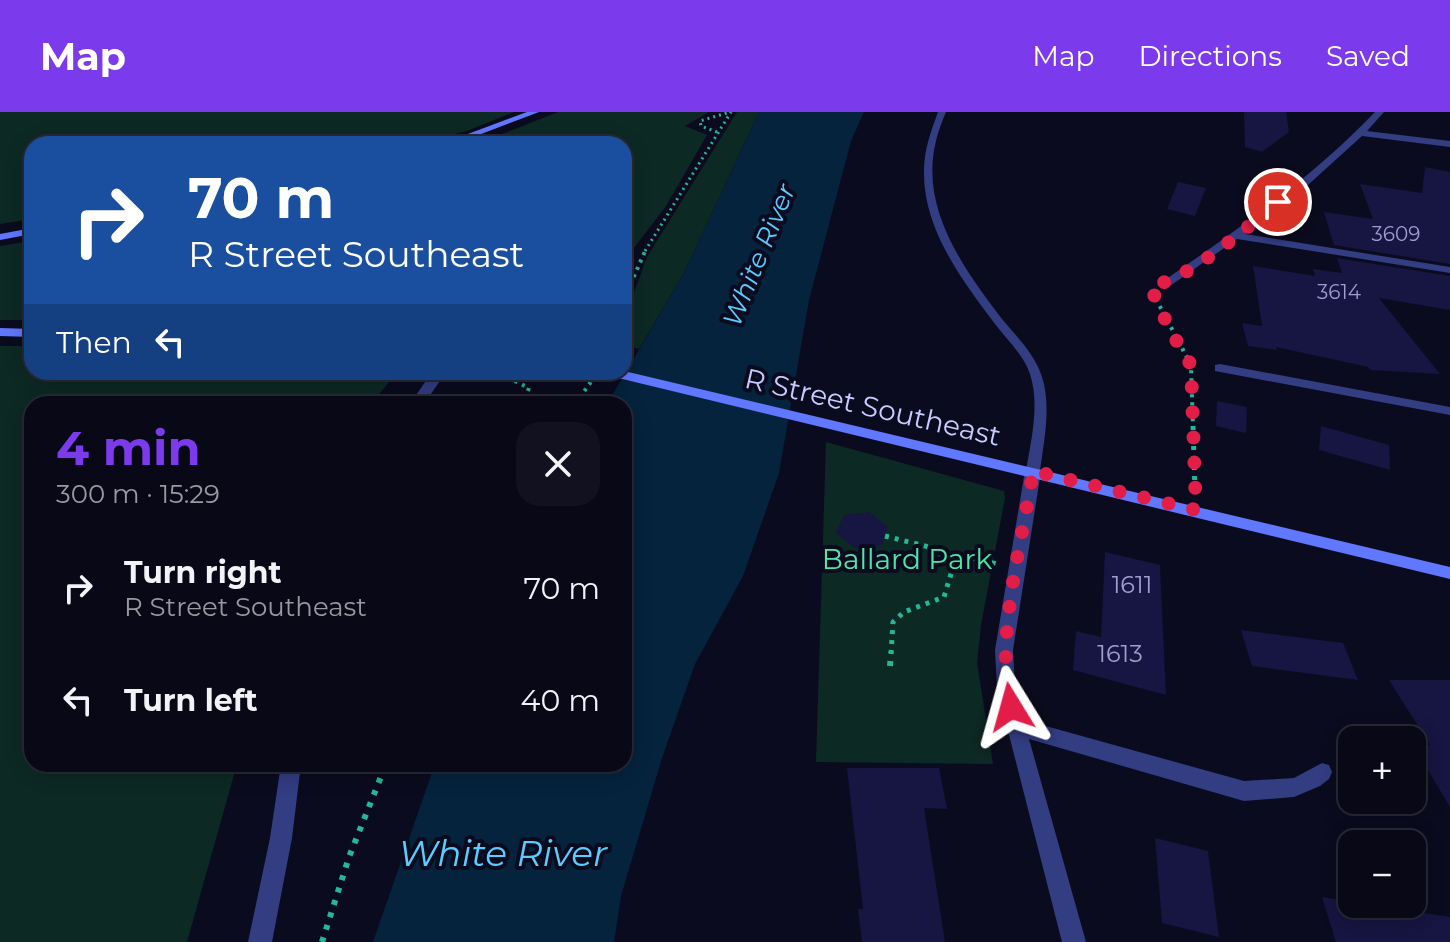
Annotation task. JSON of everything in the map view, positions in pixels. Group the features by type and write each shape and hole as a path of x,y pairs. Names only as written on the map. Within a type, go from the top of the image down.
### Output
{"street":[{"path":"468,136 535,112"},
{"path":"1166,284 1236,236 1362,133 1380,112"},
{"path":"1362,133 1450,144"},
{"path":"0,237 24,232"},
{"path":"1236,236 1450,270"},
{"path":"0,332 24,333"},
{"path":"1220,368 1450,411"},
{"name":"R Street Southeast","path":"632,377 1450,573"},
{"path":"1033,471 1004,650 1006,688 1074,942"},
{"path":"1016,726 1244,791 1280,791 1306,785 1322,772"},
{"path":"260,942 281,838 290,772"}],"lane":[{"path":"942,112 932,133 928,159 927,183 931,208 941,237 1022,350 1037,377 1041,408 1033,471"}],"path":[{"path":"717,132 701,126 700,121 731,112"},
{"path":"633,274 638,260 700,167 731,112"},
{"path":"1166,284 1150,286 1170,330 1191,365 1196,510"},
{"path":"508,380 529,388 526,396"},
{"path":"885,536 1017,569"},
{"path":"890,666 893,622 906,610 931,605 944,597 957,554"},
{"path":"322,942 349,857 383,772"}],"green space":[{"path":"0,112 514,112 447,136 24,136 24,220 0,224"},
{"path":"558,112 709,112 685,126 707,135 666,206 632,251 632,136 497,136"},
{"path":"737,112 759,112 684,273 639,349 632,347 632,298 647,257"},
{"path":"24,242 24,320 0,320 0,246"},
{"path":"0,346 24,346 24,380 390,380 378,396 24,396 24,772 235,772 187,942 0,942"},
{"name":"Ballard Park","path":"826,442 1004,491 977,663 993,764 816,762"}],"water":[{"name":"White River","path":"759,112 864,112 851,141 809,300 779,473 743,576 695,664 662,758 621,896 614,942 373,942 432,772 632,772 632,396 612,396 621,380 632,380 632,361 684,273"}],"building":[{"path":"1244,112 1286,112 1289,132 1262,152 1245,147"},
{"path":"1425,167 1450,172 1450,264 1334,245 1324,212 1373,219 1360,184 1422,193"},
{"path":"1178,182 1206,188 1195,216 1167,209"},
{"path":"1337,258 1450,276 1450,310 1379,298 1440,374 1371,370 1276,347 1277,350 1248,346 1242,323 1262,326 1253,266 1315,276 1313,269 1342,273"},
{"path":"1217,401 1247,407 1246,433 1216,426"},
{"path":"1321,426 1389,445 1390,470 1319,450"},
{"path":"869,512 888,527 882,545 855,548 836,533 844,515"},
{"path":"1105,552 1160,565 1166,695 1073,670 1076,631 1101,637"},
{"path":"1241,630 1343,643 1358,680 1252,666"},
{"path":"1389,680 1450,680 1450,807 1426,767 1426,745 1430,745 1426,739 1426,726 1418,726"},
{"path":"847,768 939,768 947,809 924,808 945,942 862,942 858,909 863,909"},
{"path":"1155,838 1208,851 1219,937 1162,923"},
{"path":"1322,897 1338,900 1338,918 1426,918 1426,913 1450,917 1450,942 1336,942"}],"route":[{"path":"1011,707 1006,688 1004,650 1033,471 1196,510 1191,365 1170,330 1150,286 1166,284 1236,236 1278,202"}]}
